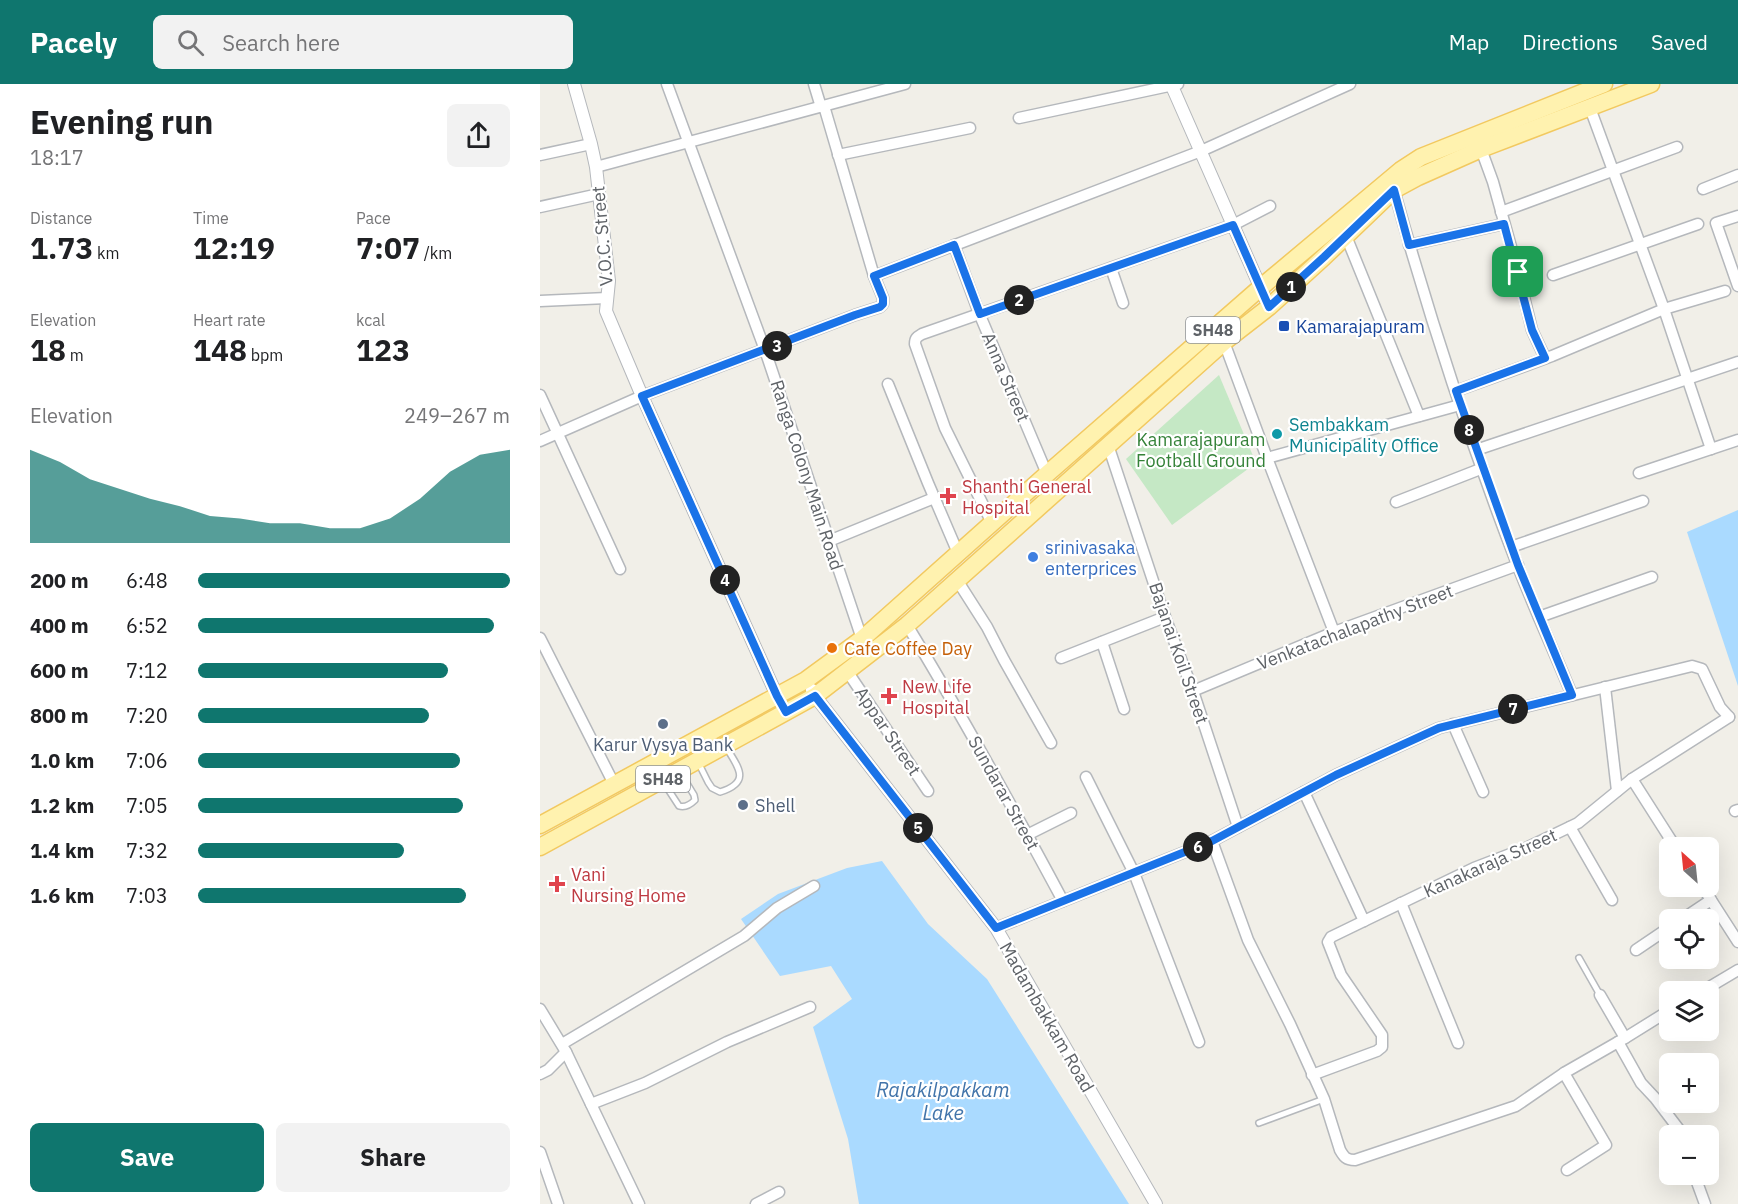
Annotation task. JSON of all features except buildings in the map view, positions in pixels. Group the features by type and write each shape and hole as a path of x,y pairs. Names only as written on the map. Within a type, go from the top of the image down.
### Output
{"main road":[{"name":"SH48","path":"540,825 806,680 862,639 1260,288 1401,170 1420,157 1604,84"},
{"name":"SH48","path":"540,847 815,696 907,625 1224,342 1269,307 1394,190 1481,148 1651,84"}],"street":[{"name":"V.O.C. Street","path":"574,84 596,167 609,281 606,311 642,396 786,712"},
{"name":"Ranga Colony Main Road","path":"668,84 765,350 862,639"},
{"path":"540,441 642,396 883,304 814,84"},
{"path":"596,167 905,84"},
{"path":"874,276 1201,151 1350,84"},
{"path":"1019,118 1174,85 1269,307"},
{"path":"1590,108 1664,309 1711,449"},
{"path":"838,155 970,128"},
{"path":"540,155 591,144"},
{"path":"1501,212 1677,147"},
{"path":"1481,148 1493,182 1532,330 1545,358"},
{"path":"1703,189 1738,175"},
{"path":"1394,190 1409,245 1460,405 1511,547 1572,695"},
{"path":"540,207 599,194"},
{"path":"992,523 945,428 915,340 922,334 1233,225 1270,206"},
{"path":"1738,216 1716,223 1738,286"},
{"path":"1409,245 1504,224"},
{"path":"1553,275 1698,224"},
{"path":"1346,236 1419,416"},
{"name":"Anna Street","path":"954,245 980,314 1047,474"},
{"path":"1111,268 1123,303"},
{"path":"1456,391 1545,358 1664,309 1725,291"},
{"path":"540,301 607,298"},
{"path":"1224,342 1334,632"},
{"path":"1476,450 1738,362"},
{"path":"888,384 958,553"},
{"path":"540,395 620,569"},
{"path":"1267,459 1460,405"},
{"path":"1639,473 1738,440"},
{"name":"Bajanai Koil Street","path":"1108,445 1238,827"},
{"path":"1396,502 1483,468"},
{"path":"829,541 934,498"},
{"path":"1511,547 1643,501"},
{"name":"Venkatachalapathy Street","path":"1193,691 1334,632 1518,565"},
{"path":"1539,617 1652,577"},
{"path":"957,580 987,627 1051,742"},
{"path":"1061,658 1165,617"},
{"name":"Sundarar Street","path":"907,625 956,708 1063,901"},
{"path":"540,638 615,786"},
{"path":"1102,642 1124,710"},
{"path":"996,928 1212,841 1336,775 1429,732 1453,724 1692,666 1702,669 1720,707 1734,717"},
{"name":"Appar Street","path":"847,671 928,791"},
{"name":"Madambakkam Road","path":"806,680 815,696 996,928 1156,1204"},
{"path":"1605,687 1617,791"},
{"name":"Kanakaraja Street","path":"1312,1075 1377,1051 1382,1047 1382,1035 1341,975 1328,942 1331,937 1474,868 1526,848 1578,823 1632,778 1734,717"},
{"path":"1453,724 1483,792"},
{"path":"1086,777 1134,873 1199,1042"},
{"path":"1632,778 1669,837"},
{"path":"1304,792 1364,921"},
{"path":"1027,835 1071,813"},
{"path":"1570,827 1612,900"},
{"path":"1212,841 1248,940 1324,1099 1340,1150 1344,1158 1349,1160 1355,1160 1516,1106 1564,1073 1659,1017"},
{"path":"540,1074 548,1071 564,1048 744,936 777,908 814,886"},
{"path":"1709,897 1738,942"},
{"path":"1698,909 1711,900"},
{"path":"1401,903 1458,1043"},
{"path":"1636,950 1659,934"},
{"path":"1719,981 1738,970"},
{"path":"1600,995 1641,1083 1676,1125"},
{"path":"591,1104 645,1083 727,1042 810,1007"},
{"path":"540,1009 564,1048 639,1204"},
{"path":"1564,1073 1606,1145 1567,1170"},
{"path":"540,1152 558,1204"},
{"path":"1698,1185 1705,1204"},
{"path":"756,1204 779,1192"}],"lane":[{"path":"697,761 712,788 720,792 733,787 740,780 740,772 725,746"},
{"path":"662,780 679,806 685,806 695,800 695,797 679,771"},
{"path":"1580,958 1600,995"},
{"path":"1259,1123 1324,1099"}],"green space":[{"name":"Kamarajapuram Football Ground","path":"1219,375 1256,463 1172,525 1126,459"}],"water":[{"path":"1738,510 1738,686 1687,532"},
{"name":"Rajakilpakkam Lake","path":"882,861 928,924 987,979 1129,1204 859,1204 848,1139 813,1027 852,999 831,966 780,976 741,919 778,894 847,868"}],"place":[{"name":"Kamarajapuram","path":"1284,326"},
{"name":"Sembakkam Municipality Office","path":"1277,434"},
{"name":"Shanthi General Hospital","path":"948,496"},
{"name":"srinivasaka enterprices","path":"1033,557"},
{"name":"Cafe Coffee Day","path":"832,648"},
{"name":"New Life Hospital","path":"889,696"},
{"name":"Karur Vysya Bank","path":"663,724"},
{"name":"Shell","path":"743,805"},
{"name":"Vani Nursing Home","path":"557,884"}],"route":[{"path":"1394,190 1409,245 1504,224 1518,272 1532,330 1545,358 1456,391 1518,565 1572,695 1439,728 1336,775 1212,841 996,928 815,696 786,712 642,396 880,307 884,301 874,276 954,245 980,314 1233,225 1269,307 1394,190"}]}
